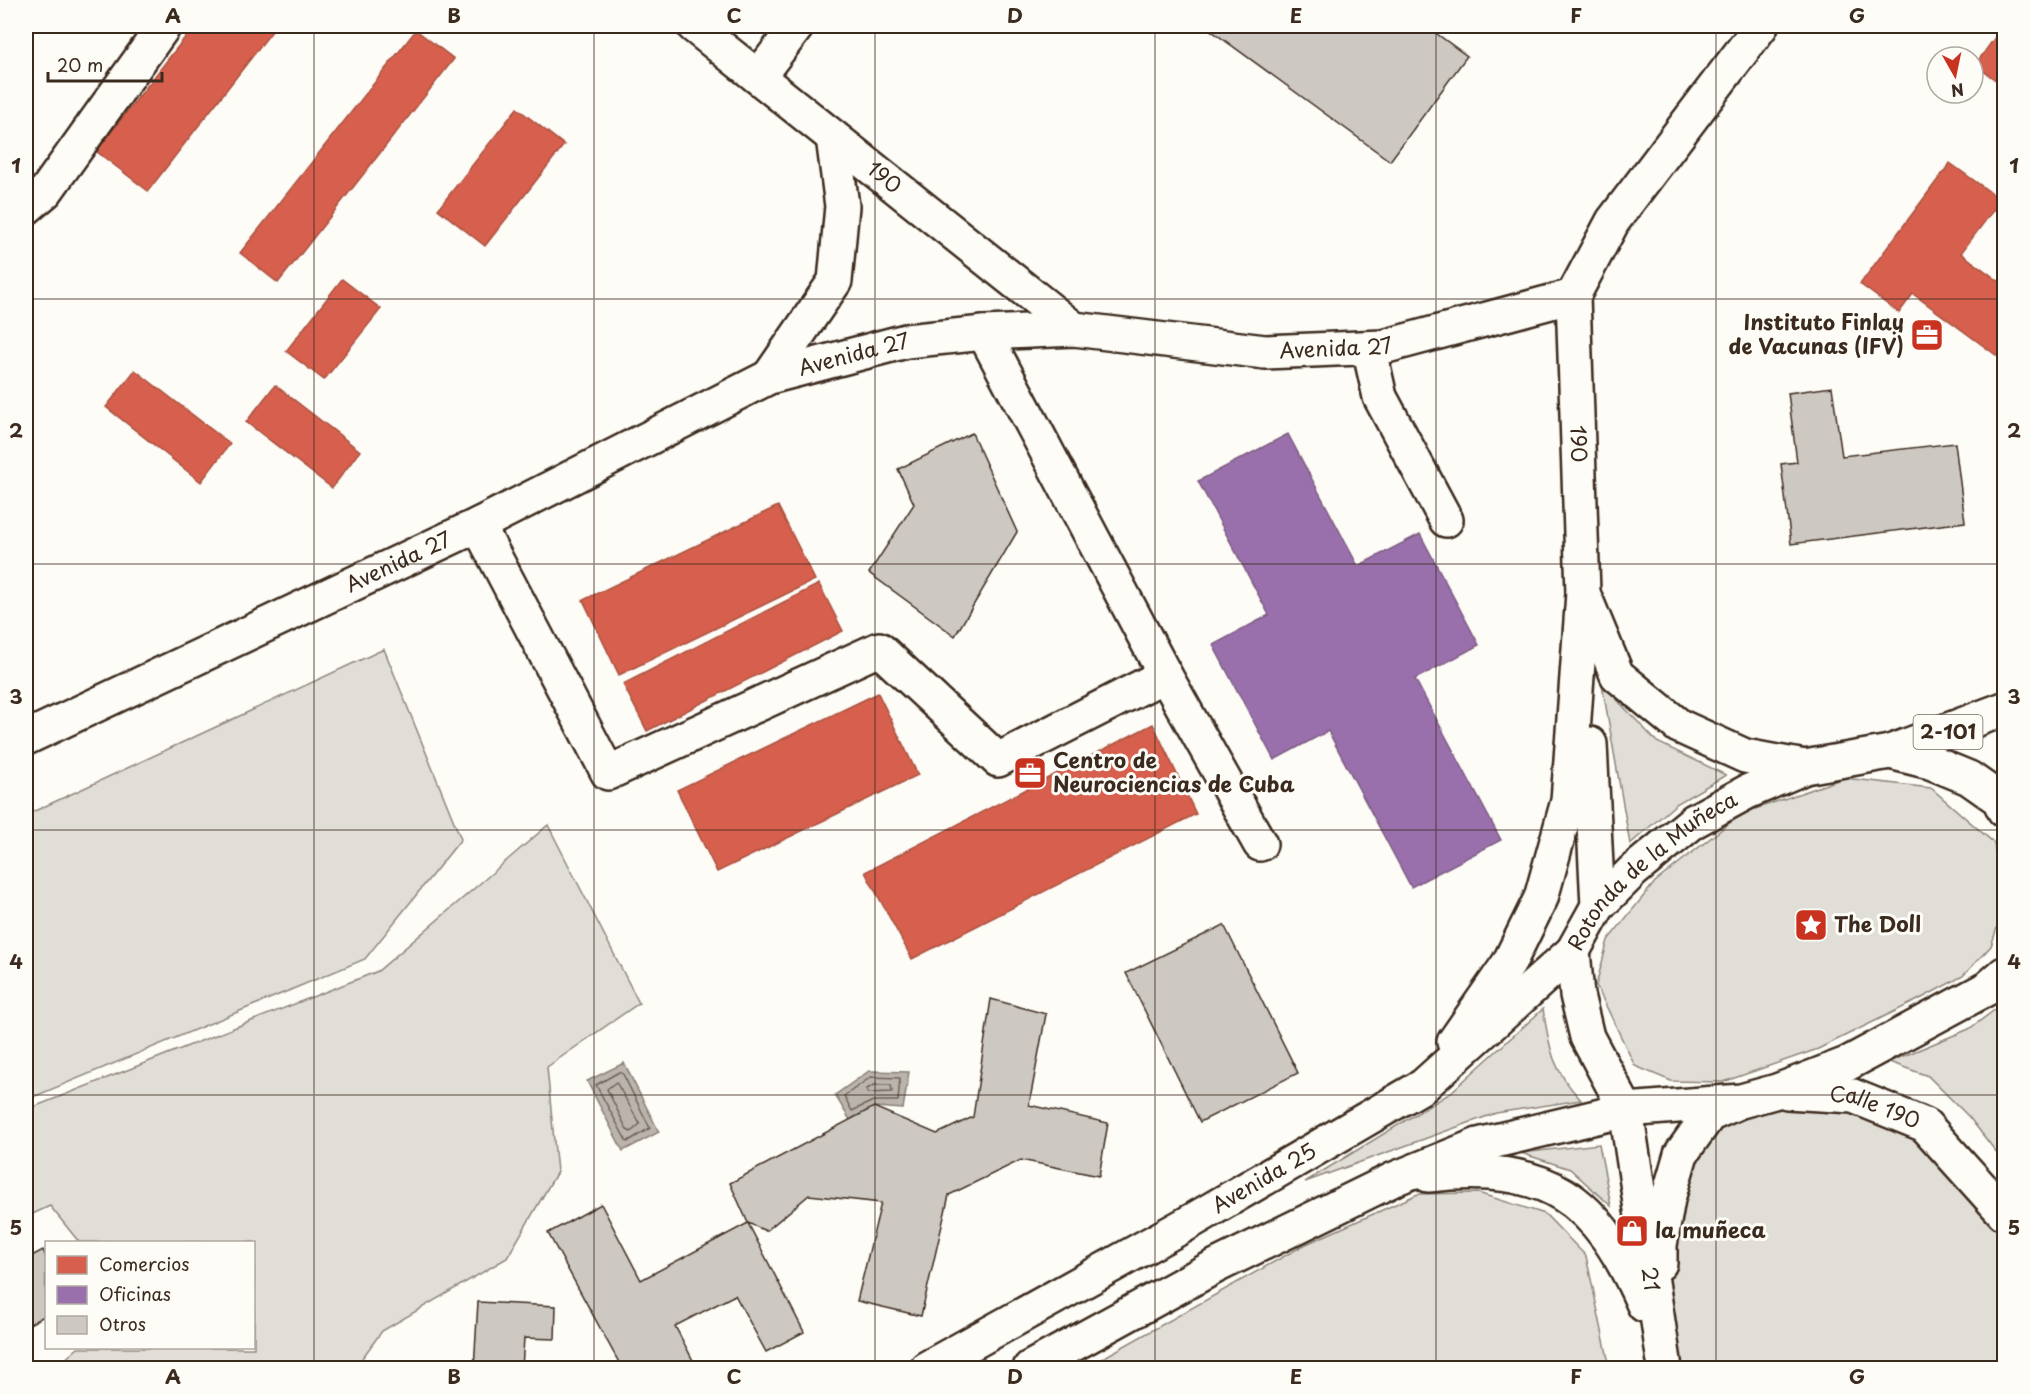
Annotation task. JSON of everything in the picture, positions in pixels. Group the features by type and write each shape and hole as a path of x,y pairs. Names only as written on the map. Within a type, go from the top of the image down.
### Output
{"main road":[{"path":"26,208 52,184 164,26"},
{"name":"190","path":"694,26 1074,329"},
{"path":"758,77 797,26"},
{"path":"1573,296 1613,221 1761,26"},
{"name":"Avenida 27","path":"769,377 835,281 842,206 832,136"},
{"name":"190","path":"1573,296 1583,592"},
{"name":"Avenida 27","path":"26,738 478,525 769,377 906,341 984,333 1074,329 1265,352 1383,347 1573,296"},
{"path":"984,333 1165,675 1260,844"},
{"path":"1369,348 1380,397 1446,520"},
{"path":"478,525 608,773 879,649 998,760 1165,675"},
{"path":"1583,592 1617,675 1679,726 1745,756 1805,767"},
{"path":"1583,592 1598,906"},
{"path":"1424,1086 1509,963 1541,898 1568,801 1583,592"},
{"name":"2-101","path":"1890,753 2004,710"},
{"name":"Rotonda de la Muñeca","path":"1626,1110 1587,1037 1577,995 1573,951 1598,906 1633,871 1694,821 1747,792 1805,767 1890,753 1930,762 1969,778 1999,799 2004,810"},
{"name":"Avenida 25","path":"927,1368 1183,1226 1424,1086 1573,951"},
{"path":"1662,1354 1660,1245 1668,1199 1681,1154 1709,1115 1847,1064 1988,988 2004,974"},
{"name":"Calle 190","path":"1777,1091 1853,1096 1925,1125 2004,1213"},
{"path":"1030,1368 1214,1267 1394,1179 1478,1145 1626,1110 1742,1101"},
{"name":"21","path":"1626,1110 1662,1354"},
{"path":"1394,1179 1487,1172 1523,1176 1555,1191 1586,1210 1611,1240 1632,1279 1662,1354"}],"shaded area":[{"path":"384,649 461,839 365,959 26,1100 26,815"},
{"path":"1602,684 1657,742 1726,775 1676,804 1630,844"},
{"path":"1844,778 1931,788 1994,843 2004,906 1991,946 1963,976 1920,999 1818,1049 1723,1082 1671,1081 1635,1066 1596,985 1608,940 1655,882 1741,814"},
{"path":"548,825 639,1003 547,1067 557,1172 507,1258 382,1331 355,1368 55,1368 77,1349 255,1349 255,1241 78,1241 50,1206 26,1217 26,1110 378,971"},
{"path":"2004,1003 2004,1162 1969,1117 1928,1076 1889,1062 1969,1029"},
{"path":"1543,1009 1548,1036 1558,1068 1581,1100 1496,1113 1305,1182 1449,1094"},
{"path":"1777,1091 1925,1125 2004,1213 2004,1368 1665,1368 1660,1245 1709,1115"},
{"path":"1599,1144 1611,1206 1570,1169 1521,1153"},
{"path":"1478,1193 1545,1214 1586,1256 1610,1368 1085,1368 1304,1245 1418,1194"}],"water":[{"path":"624,1063 659,1132 623,1151 587,1081"},
{"path":"869,1071 909,1072 903,1109 874,1107 850,1120 835,1095"}],"building: Comercios":[{"path":"194,26 276,26 148,191 96,151"},
{"path":"2004,26 2004,86 1985,72 1985,51"},
{"path":"416,30 454,59 278,283 240,253"},
{"path":"517,108 564,145 485,246 438,209"},
{"path":"1950,163 2001,200 1961,253 2004,285 2004,361 1913,294 1899,313 1860,284"},
{"path":"342,279 381,309 324,380 286,351"},
{"path":"135,370 230,444 201,482 106,407"},
{"path":"275,385 360,451 332,488 246,422"},
{"path":"778,506 815,580 619,675 583,600"},
{"path":"819,584 843,631 647,731 623,684"},
{"path":"878,693 918,775 717,872 677,790"},
{"path":"1153,724 1196,814 912,959 865,872"}],"building: Oficinas":[{"name":"Centro de Neurociencias de Cuba","path":"1288,434 1358,566 1420,534 1479,645 1415,679 1501,840 1411,887 1328,731 1274,760 1213,645 1269,615 1198,481"}],"building: Otros":[{"path":"1205,26 1426,26 1467,56 1390,161"},
{"path":"1832,387 1842,456 1955,443 1965,522 1791,544 1781,464 1797,462 1788,393"},
{"path":"972,433 1017,532 955,636 869,573 914,504 898,469"},
{"path":"1224,925 1298,1073 1200,1122 1126,973"},
{"path":"991,999 1046,1014 1029,1105 1108,1123 1099,1176 1021,1160 949,1195 921,1316 857,1301 881,1203 809,1195 766,1231 748,1223 730,1183 874,1107 937,1134 973,1117"},
{"path":"601,1204 641,1280 748,1223 804,1332 766,1352 735,1295 675,1326 697,1368 622,1368 548,1233"},
{"path":"43,1250 45,1255 45,1316 26,1326 26,1259"},
{"path":"478,1302 556,1306 555,1339 524,1338 522,1368 474,1368"}],"place":[{"name":"Instituto Finlay de Vacunas (IFV)","path":"1927,335"},
{"name":"Centro de Neurociencias de Cuba","path":"1030,773"},
{"name":"The Doll","path":"1811,925"},
{"name":"la muñeca","path":"1632,1231"}]}
